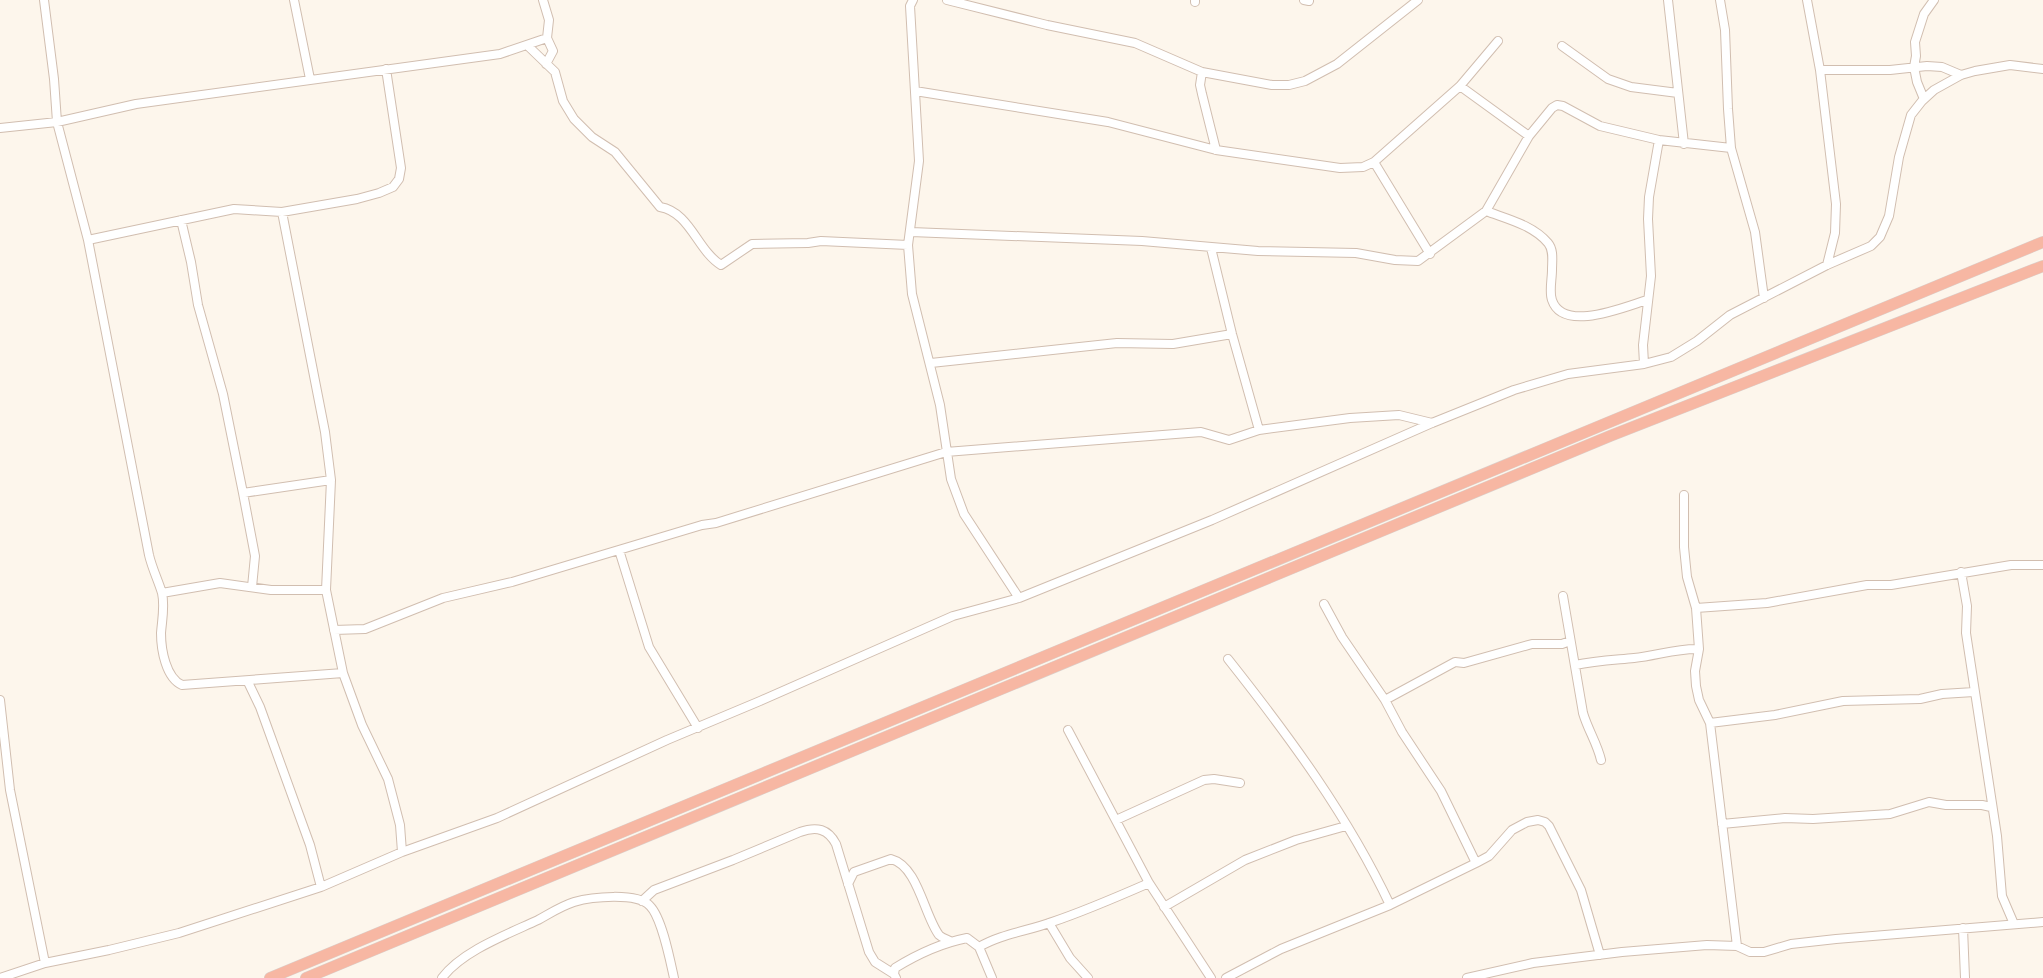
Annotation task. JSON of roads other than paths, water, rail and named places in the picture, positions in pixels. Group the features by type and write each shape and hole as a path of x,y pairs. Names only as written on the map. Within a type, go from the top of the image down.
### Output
{"highway":[{"path":"270,978 2043,242"},
{"path":"306,978 1610,436 2043,266"}],"street":[{"path":"44,0 54,78 57,122 88,240 149,555 162,593 163,605 161,635 170,675 175,682 182,685 248,682 343,673"},
{"path":"294,0 310,79"},
{"path":"543,0 549,20 547,38 553,51 546,64"},
{"path":"913,0 910,6 914,91 920,161 908,245 912,294 931,363 940,405 951,479 964,514 1019,598"},
{"path":"947,0 1047,25 1135,42 1202,72 1272,86 1289,85 1305,81 1337,64 1418,0"},
{"path":"1668,0 1684,144"},
{"path":"1720,0 1725,30 1731,148 1755,232 1764,298"},
{"path":"1806,0 1820,70 1836,204 1835,233 1827,265"},
{"path":"1924,99 1917,82 1914,67 1916,56 1915,42 1924,14 1934,0"},
{"path":"0,128 57,122 136,104 500,54 528,46 547,38"},
{"path":"914,91 1108,122 1216,150 1340,168 1363,167 1374,162 1460,86 1498,41"},
{"path":"528,46 555,72 563,101 574,119 592,137 615,152 660,207 670,209 692,230 711,259 721,265 752,244 808,243 821,241 908,245"},
{"path":"1562,46 1608,79 1631,87 1678,93"},
{"path":"0,978 45,963 109,950 179,933 321,887 402,852 497,818 660,743 698,728 953,616 1019,598 1212,520 1432,423 1514,390 1568,374 1644,364 1671,357 1697,341 1730,315 1827,265 1871,246 1880,237 1889,216 1904,136 1912,115 1924,99 1934,90 1961,75 2010,66 2043,69"},
{"path":"1820,70 1890,70 1914,67 1942,67 1961,75"},
{"path":"88,240 234,209 282,212 357,199 379,193 393,187 399,179 401,168 386,69"},
{"path":"1202,72 1200,85 1216,150"},
{"path":"1460,86 1529,136"},
{"path":"911,232 1142,241 1258,251 1356,253 1408,261 1418,260 1430,254 1486,211 1529,136 1552,108 1557,105 1563,106 1600,126 1659,140 1684,144 1731,148"},
{"path":"1644,364 1642,345 1651,276 1648,219 1649,197 1659,140"},
{"path":"1374,162 1430,254"},
{"path":"1486,211 1520,223 1549,244 1552,251 1552,300 1561,313 1575,318 1595,315 1647,300"},
{"path":"282,212 325,432 332,480 326,590 343,673 362,725 388,779 400,825 402,852"},
{"path":"181,220 191,262 198,305 223,394 255,556 252,587"},
{"path":"1211,248 1232,334 1259,430"},
{"path":"931,363 1117,343 1173,344 1232,334"},
{"path":"334,630 365,629 443,598 512,582 722,521 946,452 1201,432 1228,440 1259,430 1350,418 1398,415 1432,423"},
{"path":"243,494 332,480"},
{"path":"1684,495 1684,547 1688,577 1696,608 1699,649 1695,671 1696,686 1699,700 1710,723 1737,946"},
{"path":"619,550 645,636 698,728"},
{"path":"1696,608 1767,602 1867,585 1891,585 1961,572 2011,565 2043,565"},
{"path":"1961,572 1967,606 1966,633 1991,808 1997,836 2002,896 2014,924"},
{"path":"162,593 220,583 271,590 326,590"},
{"path":"1563,596 1575,665 1577,687 1583,713 1588,729 1596,742 1601,760"},
{"path":"1324,604 1342,637 1384,700 1402,732 1441,791 1476,863"},
{"path":"1384,700 1454,662 1464,663 1532,644 1562,644 1570,641"},
{"path":"1575,665 1634,658 1686,649 1699,649"},
{"path":"1228,659 1273,717 1346,826 1375,873 1390,905"},
{"path":"248,682 260,707 310,845 321,887"},
{"path":"1710,723 1774,715 1843,700 1914,699 1942,694 1974,692"},
{"path":"0,700 10,790 45,963"},
{"path":"1068,730 1149,884 1211,978"},
{"path":"1116,820 1204,780 1214,779 1240,783"},
{"path":"1722,824 1785,818 1813,819 1890,814 1929,802 1946,805 1982,805 1991,808"},
{"path":"1226,978 1281,949 1390,905 1476,863 1489,856 1512,830 1527,822 1538,820 1549,826 1581,890 1600,955"},
{"path":"1164,907 1245,860 1296,840 1346,826"},
{"path":"642,901 654,890 810,829 821,830 830,834 836,844 869,952 875,962 895,976"},
{"path":"848,884 854,872 891,859 897,861 904,866 917,888 940,936 950,941"},
{"path":"979,947 1030,927 1050,923 1149,884"},
{"path":"442,978 449,968 483,946 572,903 598,897 642,901 650,906 658,918 674,978"},
{"path":"1468,978 1483,976 1533,963 1600,955 1706,945 1737,946 1750,952 1764,952 1799,943 2043,922"},
{"path":"1050,923 1070,958 1088,978"},
{"path":"1963,928 1964,978"},
{"path":"895,976 895,968 904,962 950,941 967,938 979,947 992,978"}]}
